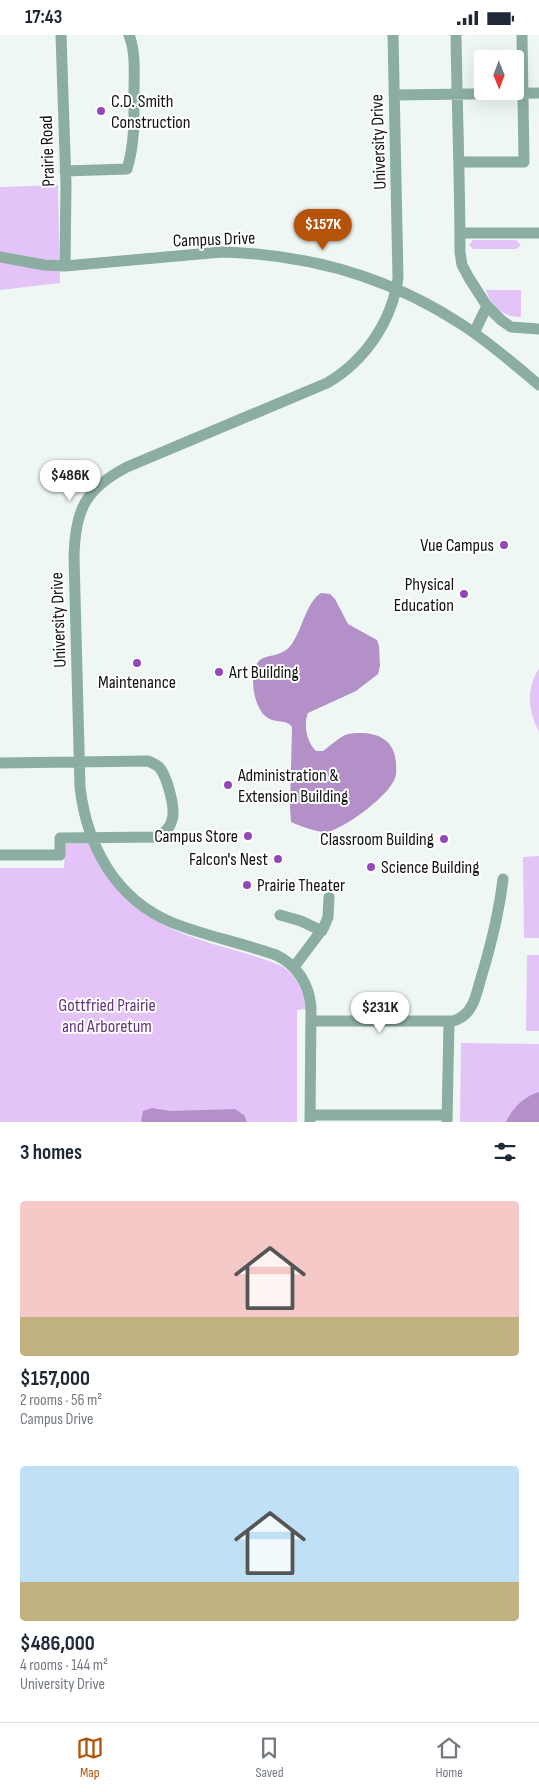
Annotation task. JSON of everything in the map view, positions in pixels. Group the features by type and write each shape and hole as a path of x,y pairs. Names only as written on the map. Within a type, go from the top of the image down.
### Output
{"street":[{"name":"Prairie Road","path":"61,35 65,171 65,266"},
{"path":"65,171 128,169 132,151 134,123 134,57 129,35"},
{"name":"University Drive","path":"310,1119 311,1021 309,993 303,979 294,967 276,955 178,925 154,913 134,898 118,882 104,864 91,838 83,811 79,763 74,544 79,517 90,495 102,481 127,467 313,390 344,373 373,341 393,302 397,289 399,265 393,35"},
{"path":"456,35 462,265 487,306 501,320 511,327 539,329"},
{"path":"522,35 522,50"},
{"path":"524,93 539,93"},
{"path":"394,95 474,94"},
{"path":"459,162 524,162 523,100"},
{"path":"460,233 539,233"},
{"name":"Campus Drive","path":"0,257 44,265 65,266 222,252 253,253 328,266 397,289 435,308 474,333 539,385"},
{"path":"474,333 487,306"},
{"path":"0,763 152,762 162,772 174,814 170,826 165,832 156,837 60,838 60,855 0,855"},
{"path":"311,1021 455,1021 461,1018 471,1008 474,1001 498,919 504,879"},
{"path":"294,967 322,931 328,917 329,897"},
{"path":"280,915 322,931"},
{"path":"310,1119 447,1118 448,1021"}],"green space":[{"path":"58,185 60,283 0,290 0,187"},
{"path":"473,240 516,240 521,245 516,249 473,249 469,245"},
{"path":"486,290 521,290 521,317 515,317 499,310 491,301"},
{"path":"539,669 539,731 531,708 530,692"},
{"name":"Gottfried Prairie and Arboretum","path":"89,843 152,918 183,934 282,966 296,979 304,996 306,1009 297,1010 297,1122 0,1122 0,868 64,868 65,844"},
{"path":"539,856 539,938 524,938 523,857"},
{"path":"527,955 539,955 539,1031 526,1031"},
{"path":"461,1043 539,1044 539,1122 460,1122"}],"shaded area":[{"path":"321,593 330,594 335,599 348,624 377,640 380,666 378,674 356,691 308,713 306,728 308,738 316,751 323,751 347,734 363,733 376,735 386,741 393,750 396,770 395,778 391,785 376,802 345,824 328,832 321,832 291,822 292,727 287,723 268,718 263,714 256,700 253,683 253,675 258,662 261,659 282,652 291,645 312,603"},
{"path":"539,1092 539,1122 506,1122 520,1103 529,1096"},
{"path":"152,1108 170,1111 235,1109 244,1115 247,1122 141,1122 143,1111"}],"place":[{"name":"C.D. Smith Construction","path":"101,111"},
{"name":"Vue Campus","path":"504,545"},
{"name":"Physical Education","path":"464,594"},
{"name":"Maintenance","path":"137,663"},
{"name":"Art Building","path":"219,672"},
{"name":"Administration & Extension Building","path":"228,785"},
{"name":"Campus Store","path":"248,836"},
{"name":"Classroom Building","path":"444,839"},
{"name":"Falcon's Nest","path":"278,859"},
{"name":"Science Building","path":"371,867"},
{"name":"Prairie Theater","path":"247,885"}]}
